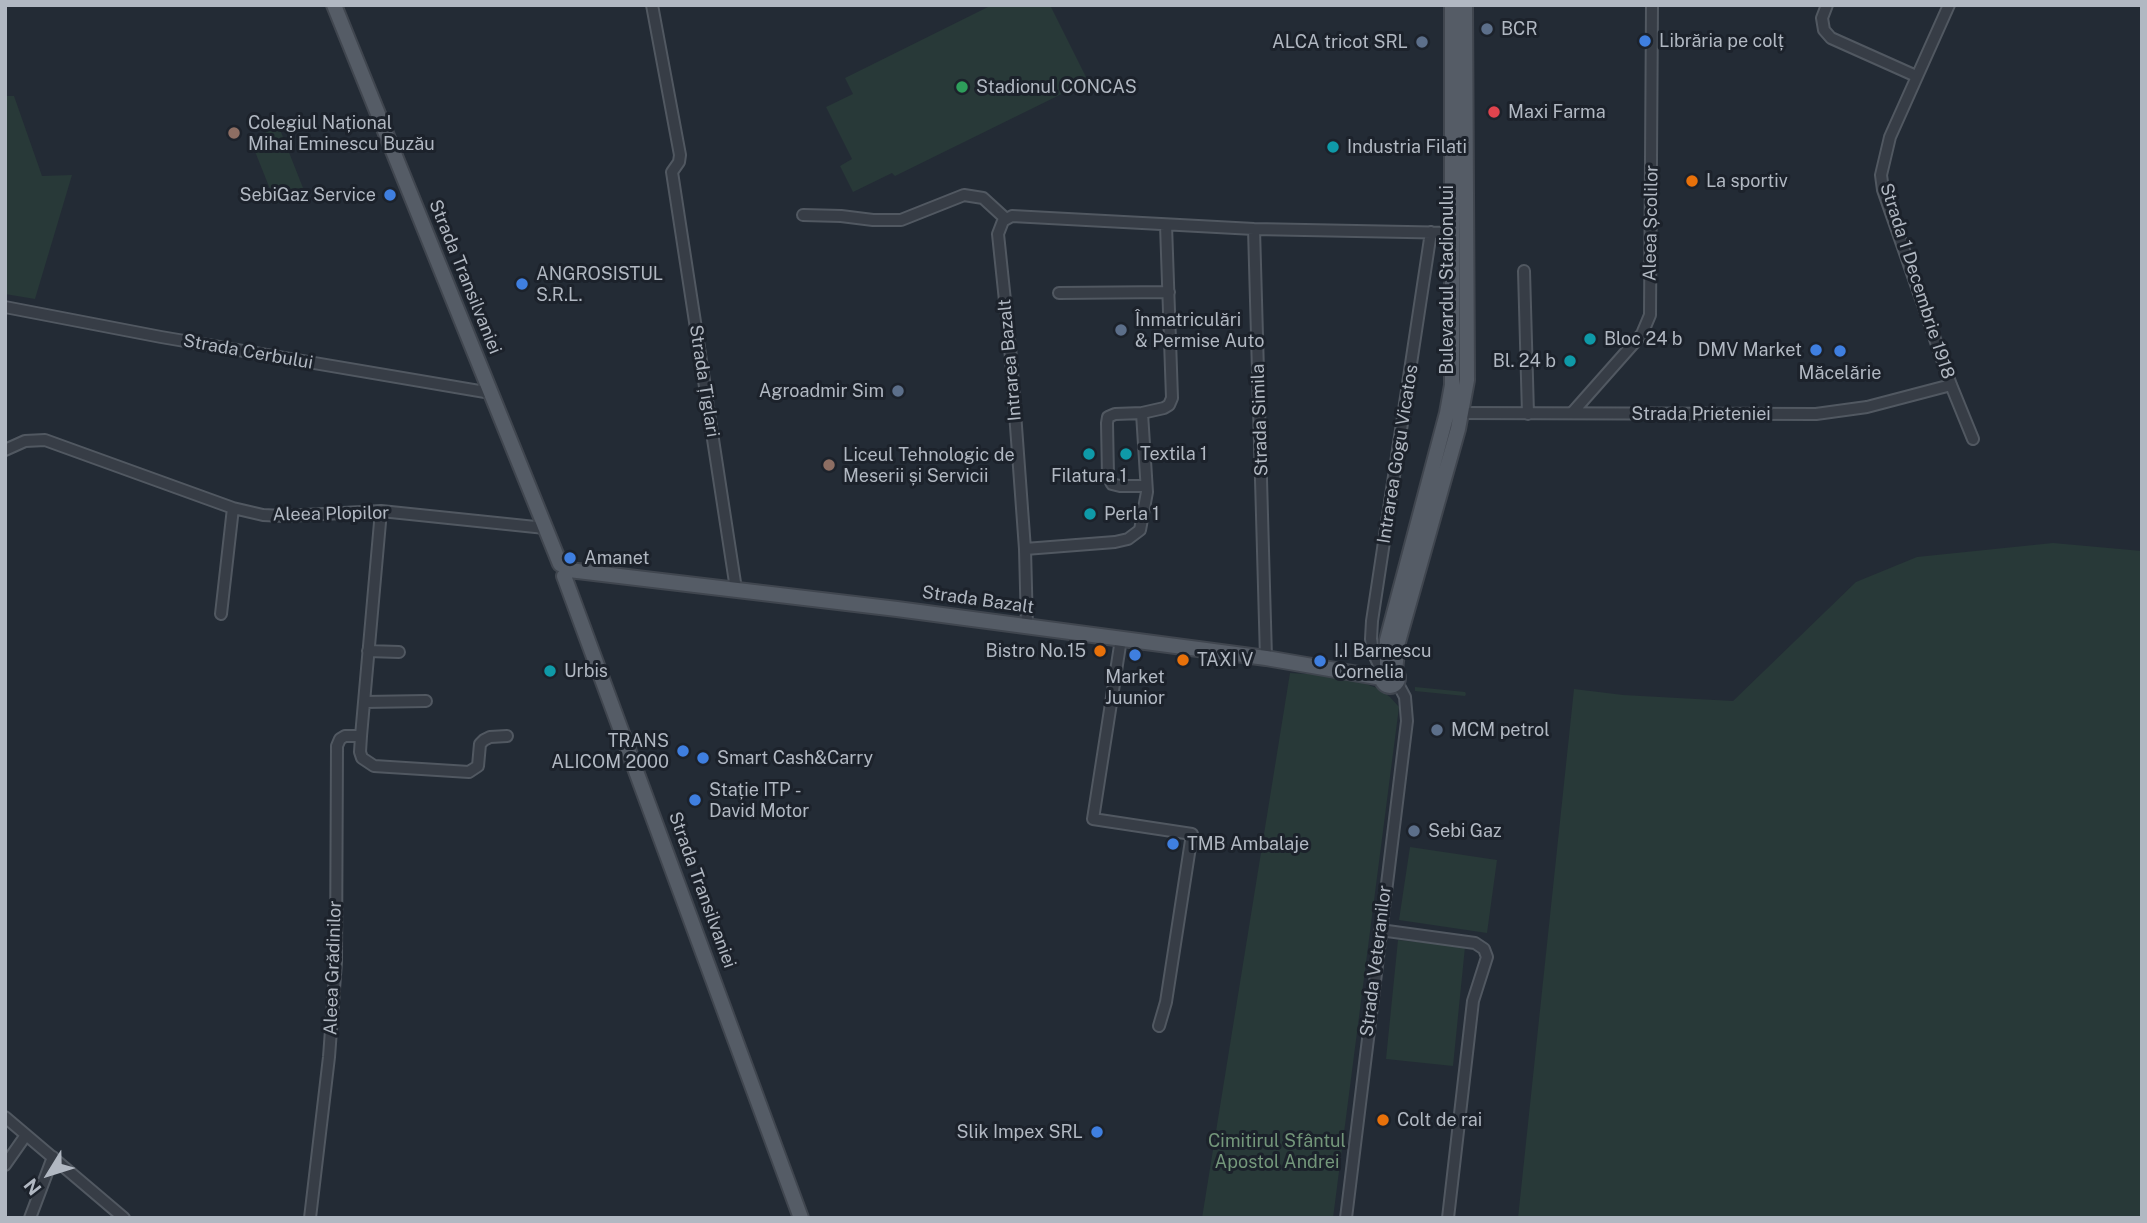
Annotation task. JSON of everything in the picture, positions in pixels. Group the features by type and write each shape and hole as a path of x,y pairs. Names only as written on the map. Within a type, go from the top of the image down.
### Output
{"main road":[{"name":"Strada Transilvaniei","path":"334,5 564,570 802,1218"},
{"name":"Bulevardul Stadionului","path":"1451,5 1454,413"},
{"name":"Bulevardul Stadionului","path":"1389,677 1454,413 1466,390 1469,352 1465,5"},
{"name":"Strada Bazalt","path":"564,570 736,589 1266,658 1389,677"}],"street":[{"name":"Strada Țiglari","path":"652,5 680,155 679,163 672,172 736,589"},
{"name":"Aleea Școlilor","path":"1572,413 1642,334 1650,315 1652,5"},
{"path":"1827,5 1822,18 1824,30 1831,38 1916,76"},
{"name":"Strada 1 Decembrie 1918","path":"1949,5 1890,137 1881,175 1883,190 1951,385 1973,439"},
{"path":"803,215 901,220 964,195 984,198 1004,220 1012,216 1254,229 1467,233"},
{"name":"Intrarea Bazalt","path":"1004,220 998,234 1011,358 1025,550 1027,627"},
{"path":"1146,486 1112,484 1108,476 1108,417 1167,407 1172,398 1166,225"},
{"name":"Strada Simila","path":"1254,229 1266,658"},
{"name":"Intrarea Gogu Vicatos","path":"1389,677 1373,652 1372,621 1431,232"},
{"path":"1524,271 1528,414"},
{"path":"1059,293 1170,292"},
{"name":"Strada Cerbului","path":"5,307 161,337 491,393"},
{"name":"Strada Prieteniei","path":"1454,413 1827,413 1867,407 1951,385"},
{"path":"1025,550 1115,542 1128,539 1140,530 1146,486 1142,413"},
{"name":"Aleea Plopilor","path":"5,450 26,441 45,440 233,508 274,516 380,511 545,528"},
{"path":"221,614 233,508"},
{"path":"380,511 361,736 362,758 374,766 469,772 478,766 480,744 484,740 507,736"},
{"path":"1121,639 1093,819 1192,834 1166,1002 1159,1026"},
{"path":"368,651 399,652"},
{"name":"Strada Veteranilor","path":"1346,1218 1407,721 1406,704 1389,677"},
{"path":"365,702 426,701"},
{"name":"Aleea Grădinilor","path":"310,1218 330,1046 336,962 337,746 345,736 361,736"},
{"path":"1380,930 1475,943 1484,949 1487,957 1474,1001 1448,1218"},
{"path":"5,1117 124,1218"},
{"path":"5,1165 26,1135"},
{"path":"30,1218 52,1157"}],"green space":[{"name":"Stadionul CONCAS","path":"992,5 1050,5 1088,81 895,176 892,173 853,192 840,166 852,159 826,107 853,94 845,78"},
{"path":"5,96 14,96 42,176 72,175 35,299 5,294"},
{"path":"279,127 305,193 276,204 250,139"},
{"path":"2053,543 2142,551 2142,1218 1518,1218 1574,689 1623,695 1733,701 1856,582 1917,557"},
{"name":"Cimitirul Sfântul Apostol Andrei","path":"1290,673 1343,676 1377,688 1399,707 1333,1218 1202,1218"},
{"path":"1415,687 1465,692 1466,694 1415,691"},
{"path":"1410,847 1497,860 1487,933 1399,920"},
{"path":"1398,940 1465,947 1453,1066 1386,1059"}],"place":[{"name":"BCR","path":"1487,29"},
{"name":"Librăria pe colț","path":"1645,41"},
{"name":"ALCA tricot SRL","path":"1422,42"},
{"name":"Stadionul CONCAS","path":"962,87"},
{"name":"Maxi Farma","path":"1494,112"},
{"name":"Colegiul Național Mihai Eminescu Buzău","path":"234,133"},
{"name":"Industria Filati","path":"1333,147"},
{"name":"La sportiv","path":"1692,181"},
{"name":"SebiGaz Service","path":"390,195"},
{"name":"ANGROSISTUL S.R.L.","path":"522,284"},
{"name":"Înmatriculări & Permise Auto","path":"1121,330"},
{"name":"Bloc 24 b","path":"1590,339"},
{"name":"DMV Market","path":"1816,350"},
{"name":"Măcelărie","path":"1840,351"},
{"name":"Bl. 24 b","path":"1570,361"},
{"name":"Agroadmir Sim","path":"898,391"},
{"name":"Filatura 1","path":"1089,454"},
{"name":"Textila 1","path":"1126,454"},
{"name":"Liceul Tehnologic de Meserii și Servicii","path":"829,465"},
{"name":"Perla 1","path":"1090,514"},
{"name":"Amanet","path":"570,558"},
{"name":"Bistro No.15","path":"1100,651"},
{"name":"Market Juunior","path":"1135,655"},
{"name":"TAXI V","path":"1183,660"},
{"name":"I.I Barnescu Cornelia","path":"1320,661"},
{"name":"Urbis","path":"550,671"},
{"name":"MCM petrol","path":"1437,730"},
{"name":"TRANS ALICOM 2000","path":"683,751"},
{"name":"Smart Cash&Carry","path":"703,758"},
{"name":"Stație ITP - David Motor","path":"695,800"},
{"name":"Sebi Gaz","path":"1414,831"},
{"name":"TMB Ambalaje","path":"1173,844"},
{"name":"Colt de rai","path":"1383,1120"},
{"name":"Slik Impex SRL","path":"1097,1132"}]}
